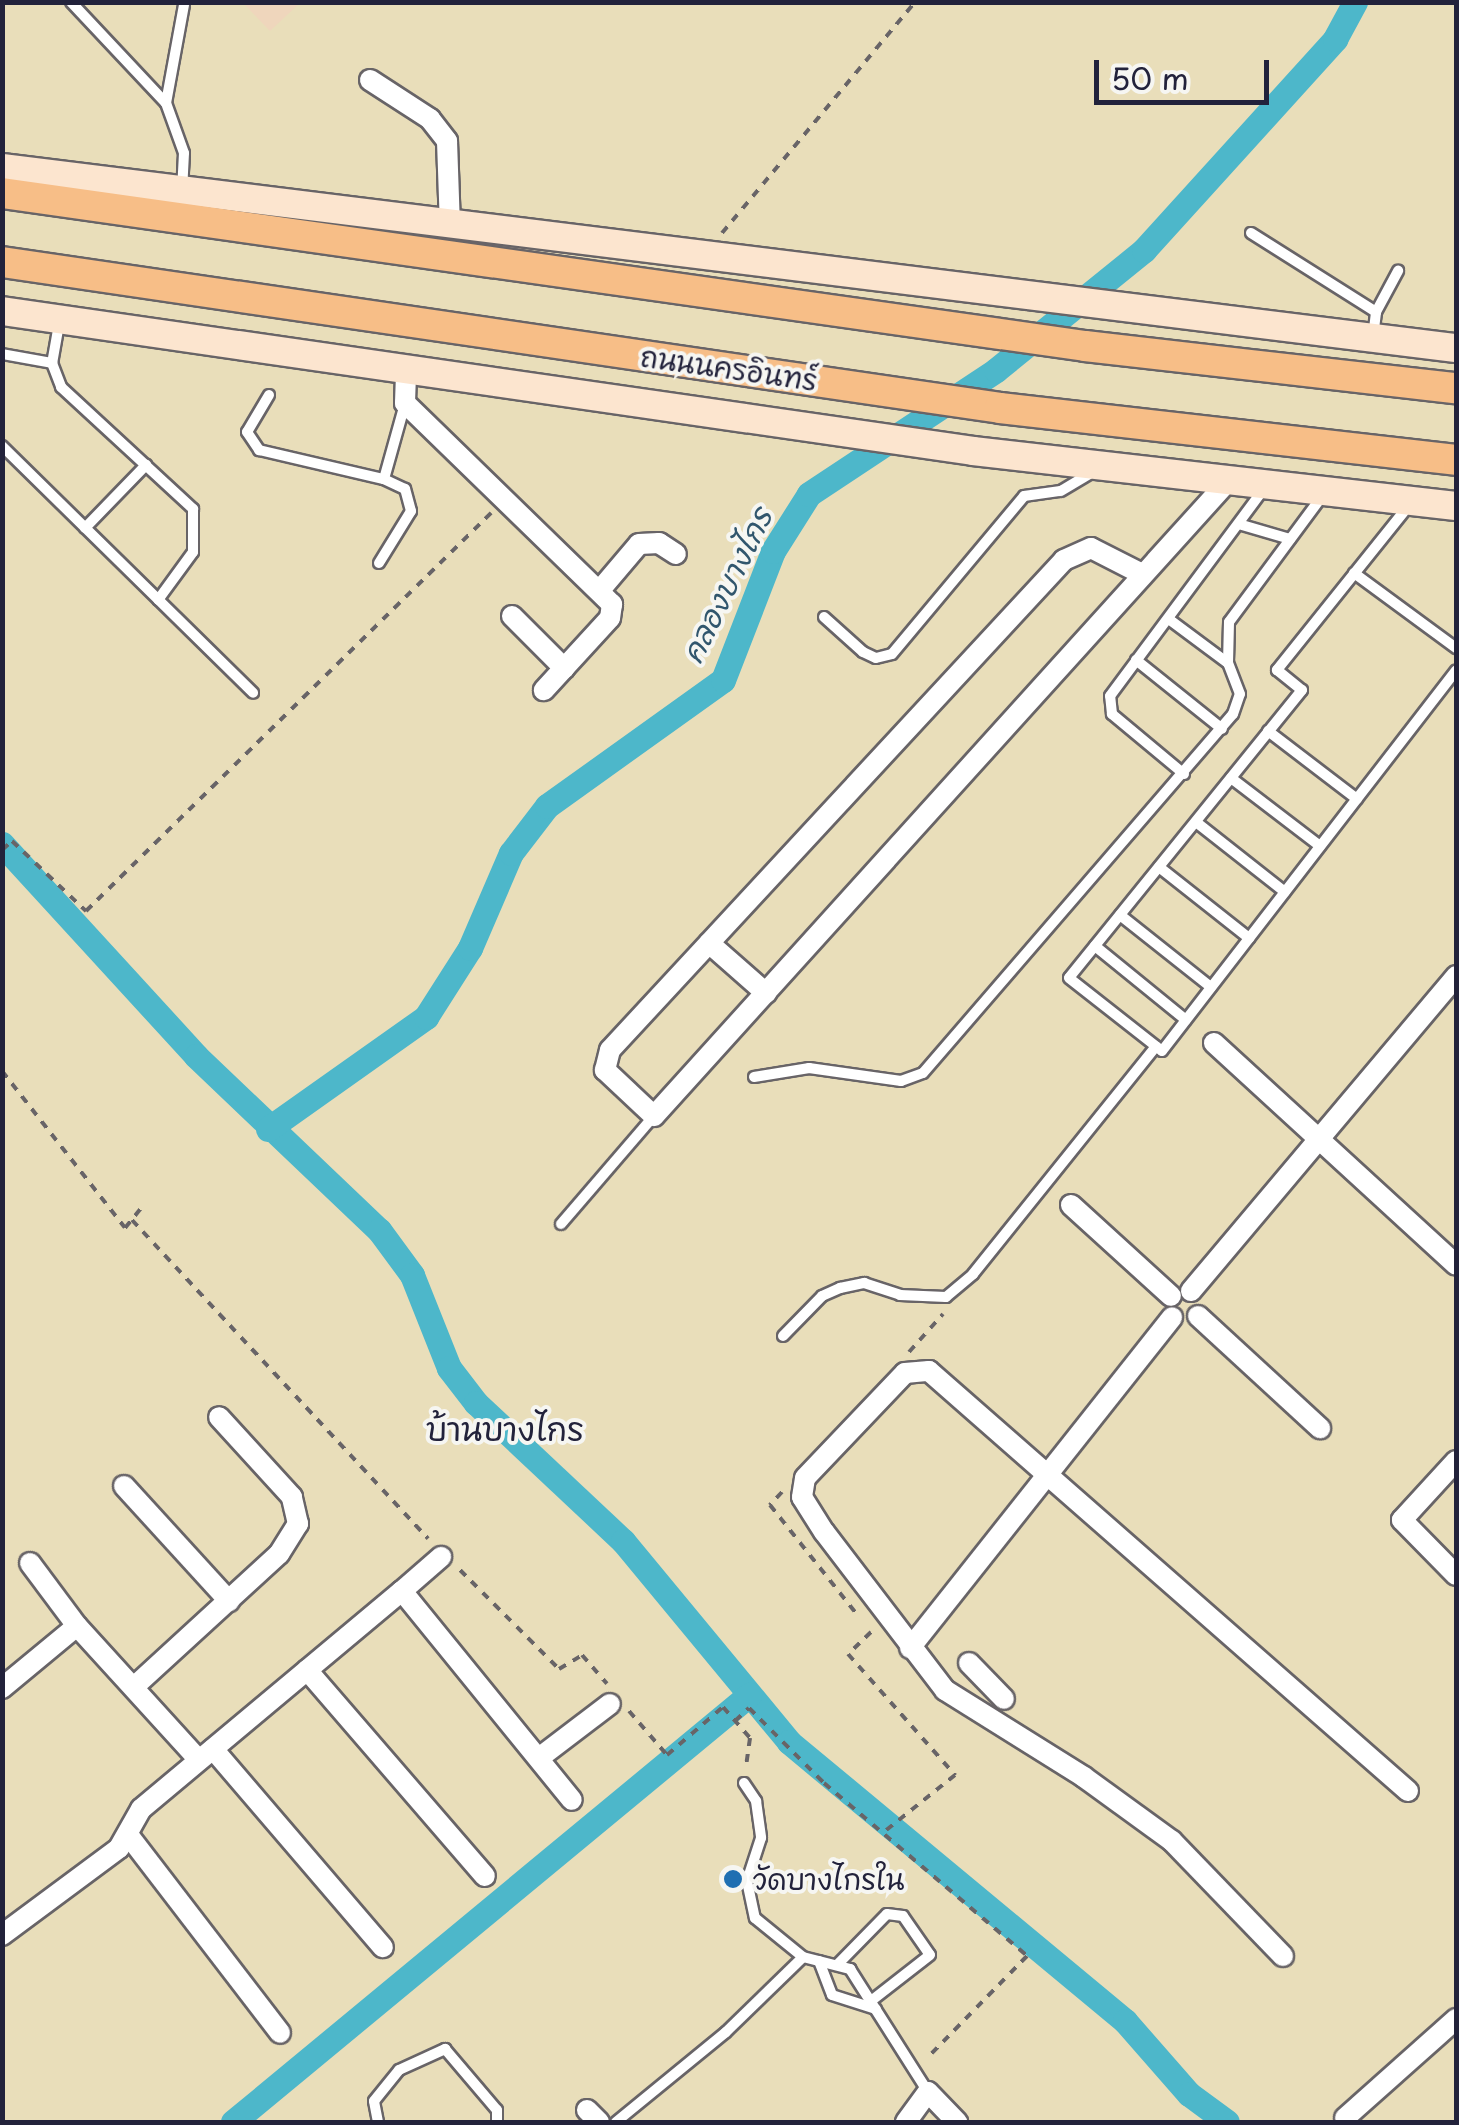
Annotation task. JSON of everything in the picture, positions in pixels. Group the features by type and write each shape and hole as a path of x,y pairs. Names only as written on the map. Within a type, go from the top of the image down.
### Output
{"main road":[{"path":"2,168 450,226 1151,309 1375,325 1456,348"},
{"path":"2,193 1085,346 1456,388"},
{"name":"ถนนนครอินทร์","path":"2,262 1000,408 1456,460"},
{"name":"ถนนนครอินทร์","path":"2,311 406,374 974,451 1456,506"}],"street":[{"path":"370,80 430,119 448,141 450,226"},
{"path":"406,374 405,403 600,590 614,611 544,690"},
{"path":"1142,574 1090,548 1064,560 709,942 604,1061 605,1070 654,1116 1230,478"},
{"path":"600,590 639,544 660,543 676,554"},
{"path":"512,616 564,668"},
{"path":"709,942 766,993"},
{"path":"910,1648 1050,1472 1178,1301 1456,977"},
{"path":"1214,1043 1456,1266"},
{"path":"1071,1204 1178,1301 1201,1302 1198,1316 1320,1428"},
{"path":"1284,1956 1172,1841 1084,1776 991,1724 953,1697 910,1648 802,1497 805,1478 905,1374 916,1369 929,1371 1050,1472 1408,1792"},
{"path":"136,1685 290,1540 299,1508 219,1417"},
{"path":"1456,1462 1402,1520 1456,1575"},
{"path":"124,1486 228,1601"},
{"path":"2,1935 60,1897 129,1836 141,1809 443,1556"},
{"path":"30,1564 77,1626 206,1755 383,1947"},
{"path":"402,1592 572,1800"},
{"path":"2,1688 77,1626"},
{"path":"968,1663 1009,1690 991,1724"},
{"path":"307,1670 485,1876"},
{"path":"540,1758 610,1704"},
{"path":"129,1836 280,2032"},
{"path":"1345,2118 1456,2020"},
{"path":"906,2122 928,2092 956,2122"}],"lane":[{"path":"72,2 166,103 184,153 182,191"},
{"path":"166,103 184,5"},
{"path":"1251,234 1375,325 1398,271"},
{"path":"60,319 52,363 61,387 193,509 197,522 193,552 158,600"},
{"path":"2,354 52,363"},
{"path":"270,395 247,432 260,450 384,479 405,489 412,511 379,563"},
{"path":"384,479 405,403"},
{"path":"2,446 253,693"},
{"path":"824,617 863,652 876,658 892,654 1024,496 1062,490 1102,465"},
{"path":"85,528 146,466"},
{"path":"1184,774 1108,705 1136,660 1242,524 1267,484"},
{"path":"754,1077 809,1068 901,1081 923,1072 1222,729 1240,694 1228,663 1229,622 1326,490"},
{"path":"1413,501 1277,670 1302,690 1070,978 1162,1051 1456,670"},
{"path":"1242,524 1290,540"},
{"path":"1354,574 1456,648"},
{"path":"1170,620 1228,663"},
{"path":"1136,660 1222,729"},
{"path":"1268,731 1357,799"},
{"path":"1231,778 1320,846"},
{"path":"1196,822 1284,892"},
{"path":"1158,867 1249,938"},
{"path":"1120,915 1211,987"},
{"path":"1095,946 1186,1020"},
{"path":"783,1336 822,1296 840,1288 864,1283 900,1295 946,1297 973,1274 1156,1046"},
{"path":"561,1224 654,1116"},
{"path":"744,1783 756,1801 760,1838 747,1881 748,1905 764,1928 803,1957 850,1970 928,2092"},
{"path":"837,1965 887,1914 904,1916 930,1955 874,2005"},
{"path":"616,2122 726,2032 803,1957"},
{"path":"819,1961 832,1995 874,2005"},
{"path":"378,2122 374,2101 400,2070 445,2049 453,2051 497,2110 497,2122"}],"path":[{"path":"704,255 915,2"},
{"path":"2,850 12,841 86,911 387,622 504,498"},
{"path":"2,1071 126,1228 144,1206"},
{"path":"132,1220 443,1556 560,1669 582,1655 668,1755 723,1707 750,1738 744,1783"},
{"path":"901,1360 953,1302"},
{"path":"783,1490 770,1505 873,1634 848,1654 955,1775 885,1831"},
{"path":"735,1720 750,1708 824,1784 885,1831 1028,1956 913,2072"}],"shaded area":[{"path":"243,3 300,3 270,31"}],"waterway":[{"name":"คลองบางไกร","path":"268,1129 426,1017 470,948 511,853 547,806 723,680 773,551 809,494 996,370 1144,250 1335,39 1355,2"},
{"path":"2,844 196,1056 379,1230 412,1275 449,1368 476,1403 623,1541 789,1742 1125,2021 1189,2094 1227,2122"},
{"path":"233,2122 749,1695"}],"place":[{"name":"วัดบางไกรใน","path":"733,1879"}],"district":[{"name":"บ้านบางไกร","path":"505,1428"}]}
